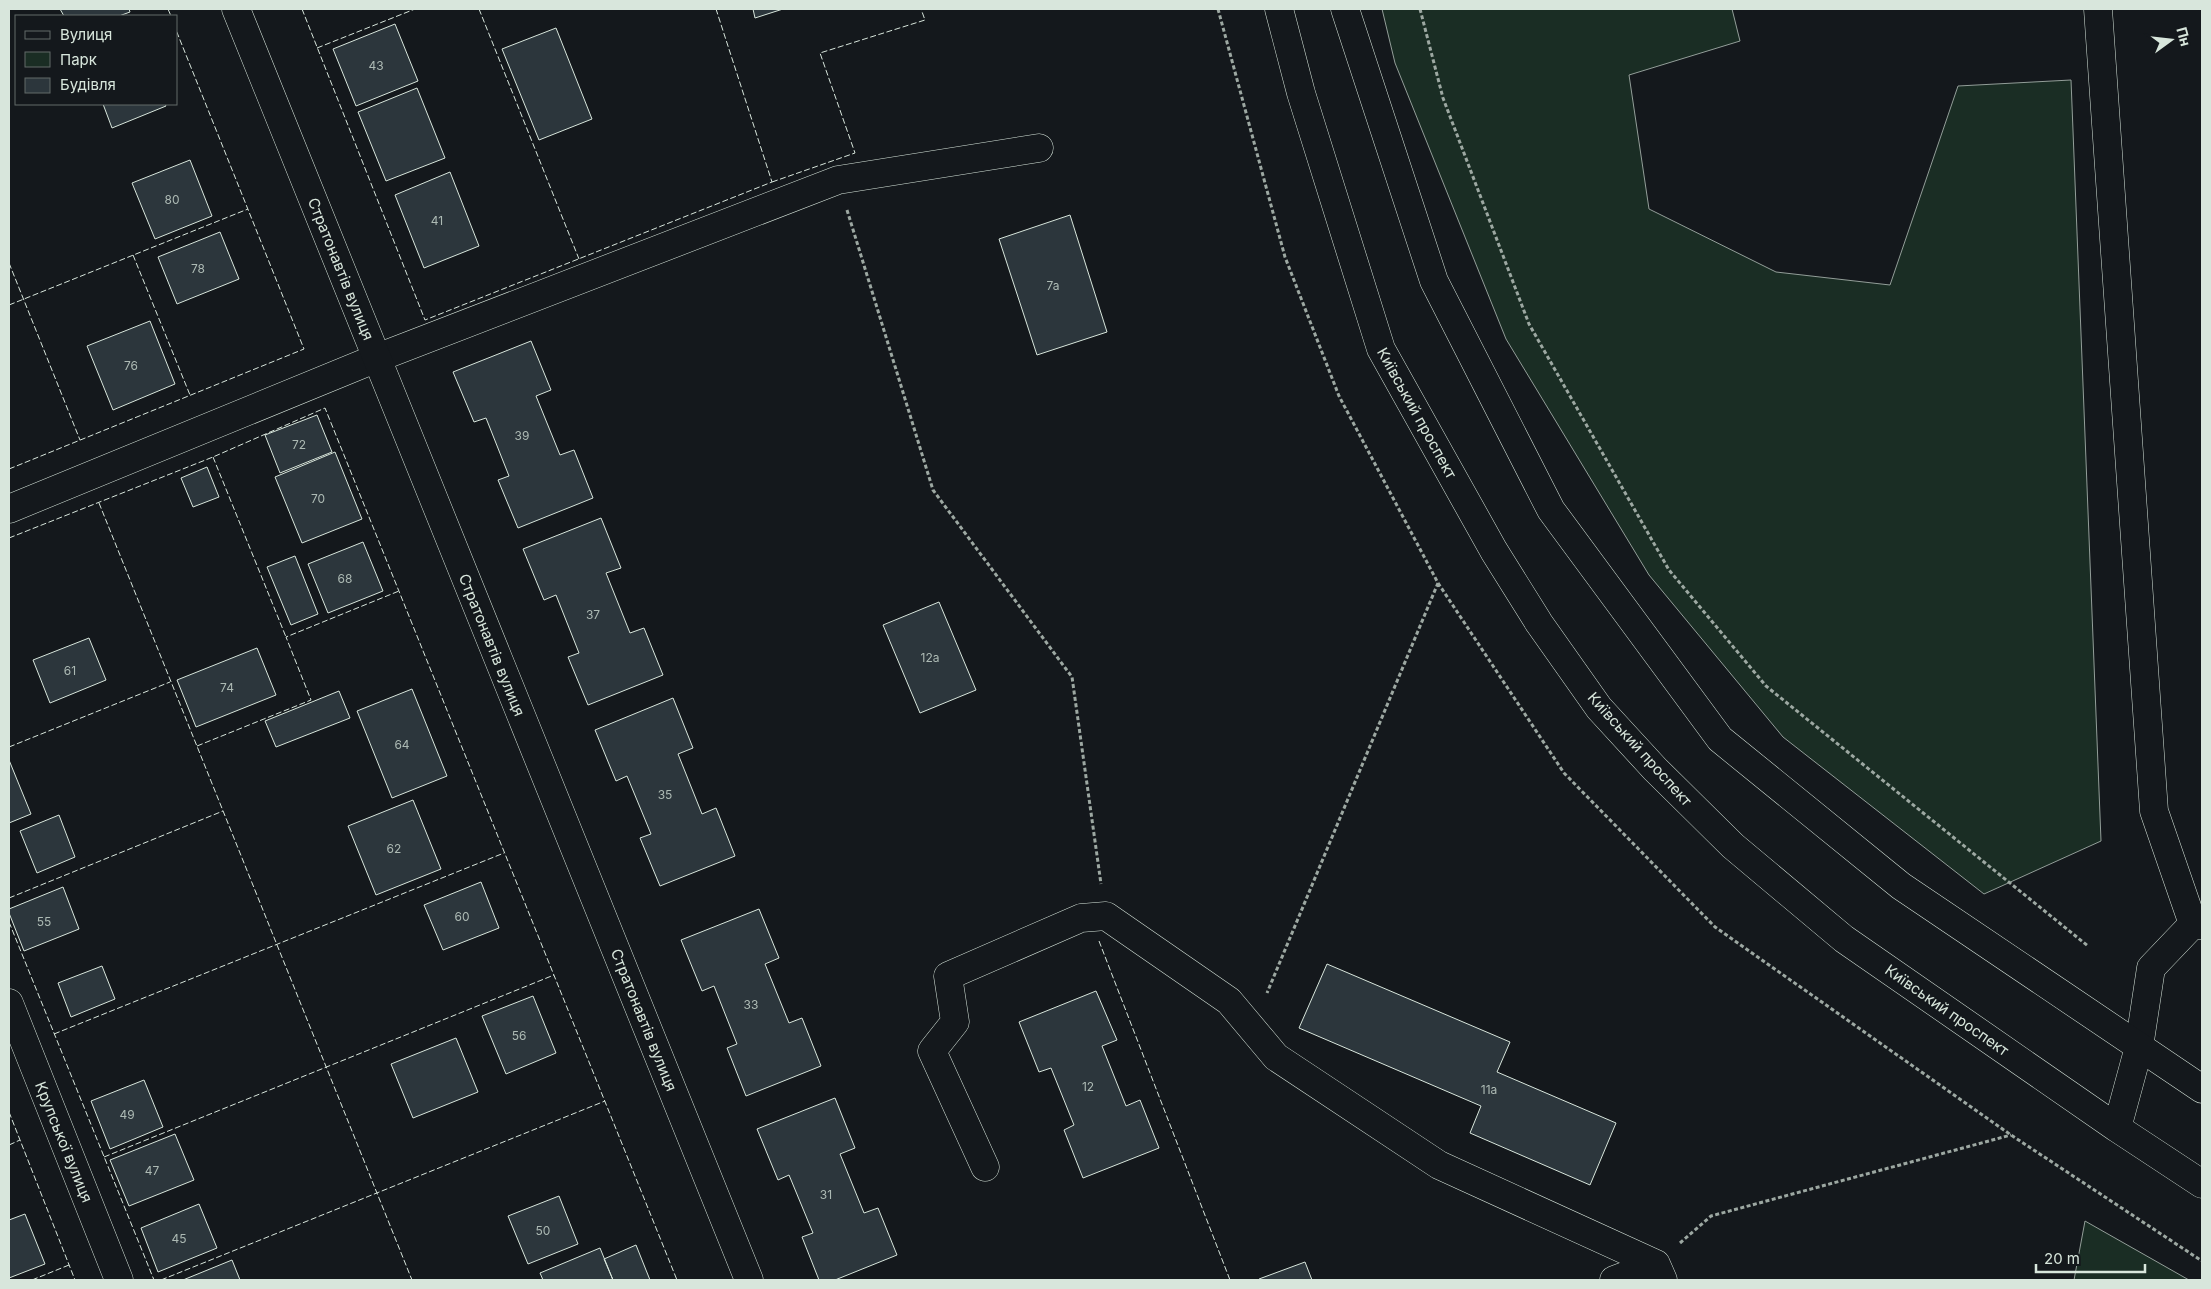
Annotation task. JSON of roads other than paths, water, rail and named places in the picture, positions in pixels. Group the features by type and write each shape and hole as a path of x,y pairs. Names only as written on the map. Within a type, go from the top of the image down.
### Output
{"main road":[{"name":"Стратонавтів вулиця","path":"236,9 749,1280"},
{"name":"Київський проспект","path":"1279,9 1301,92 1381,349 1494,551 1539,623 1599,708 1655,769 1733,846 1844,939 2117,1128 2202,1184"},
{"path":"1345,9 1434,281 1542,493 1557,518 1720,739 1900,886 2202,1089"},
{"path":"2098,9 2154,811 2198,924 2151,968 2139,1046 2117,1128"},
{"path":"9,509 377,358 838,180 1039,148"},
{"path":"985,1167 932,1051 955,1022 948,976 1081,918 1106,916 1229,1001 1276,1058 1439,1165 1659,1272"},
{"name":"Крупської вулиця","path":"9,1004 119,1280"},
{"path":"1614,1280 1659,1272"}]}
